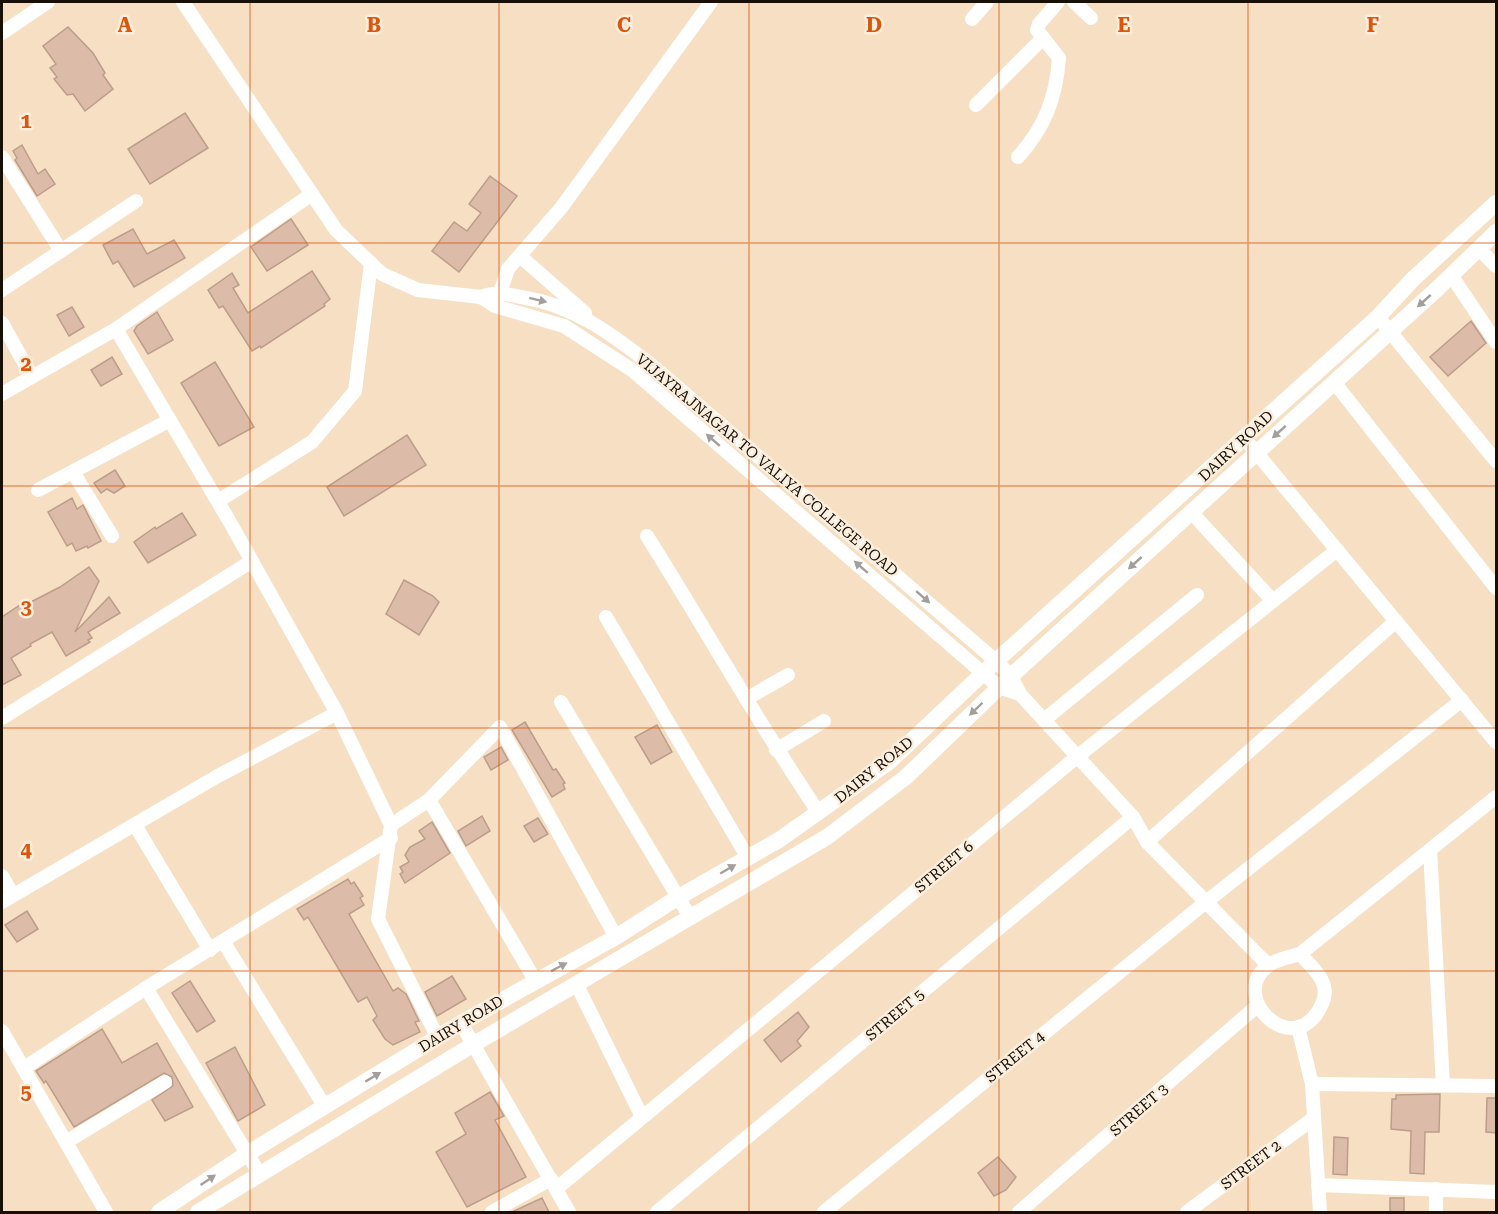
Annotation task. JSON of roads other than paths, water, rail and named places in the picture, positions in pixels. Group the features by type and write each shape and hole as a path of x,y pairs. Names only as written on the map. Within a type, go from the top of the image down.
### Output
{"main road":[{"name":"DAIRY ROAD","path":"159,1212 247,1154 461,1023 616,937 677,898 748,858 819,813 889,762 990,667 1245,439 1497,202"},
{"name":"DAIRY ROAD","path":"198,1212 474,1044 827,837 870,806 906,777 1005,681 1497,232"}],"street":[{"path":"2,33 48,2"},
{"name":"VIJAYRAJNAGAR TO VALIYA COLLEGE ROAD","path":"183,2 336,230 382,274 418,290 481,297 500,293 540,300 601,326 654,367 1020,694 1133,817 1147,842 1268,965"},
{"path":"500,293 508,269 561,208 711,2"},
{"path":"972,19 987,2"},
{"path":"1018,157 1042,126 1054,91 1059,57 1038,34 1039,24 1058,2"},
{"path":"1074,2 1091,18"},
{"path":"976,105 1043,38"},
{"path":"2,157 61,251"},
{"path":"2,394 116,329 312,194"},
{"path":"2,290 136,201"},
{"path":"1479,249 1497,266"},
{"path":"520,256 601,326"},
{"path":"218,501 312,442 355,391 371,263"},
{"path":"1451,275 1497,342"},
{"name":"VIJAYRAJNAGAR TO VALIYA COLLEGE ROAD","path":"481,297 495,306 564,326 632,370 990,667"},
{"path":"1377,317 1497,461"},
{"path":"2,322 32,377"},
{"path":"116,329 218,501 337,713 391,832 378,918 438,1038"},
{"path":"1334,382 1497,588"},
{"path":"38,490 170,420"},
{"path":"1245,439 1497,742"},
{"path":"73,472 112,536"},
{"path":"1191,512 1273,601"},
{"path":"646,536 776,750 819,813"},
{"name":"STREET 6","path":"492,1212 554,1184 642,1117 1078,756 1337,550"},
{"path":"2,718 252,561"},
{"path":"1044,720 1197,595"},
{"path":"606,616 748,858"},
{"path":"1147,842 1396,621"},
{"path":"746,699 788,675"},
{"name":"STREET 4","path":"824,1212 1206,902 1462,700"},
{"path":"561,702 690,917"},
{"path":"2,876 7,898 216,777 337,713"},
{"path":"776,750 824,721"},
{"path":"24,1068 391,832 429,800 500,727 616,937"},
{"path":"1300,954 1322,977 1325,998 1317,1017 1299,1027 1282,1027 1267,1019 1257,1006 1256,984 1268,965 1300,954 1497,797"},
{"path":"429,800 535,980"},
{"name":"STREET 5","path":"657,1212 1133,817"},
{"path":"135,825 210,950"},
{"path":"1430,850 1443,1085"},
{"path":"223,941 324,1107"},
{"path":"577,985 642,1117"},
{"path":"146,988 260,1173"},
{"name":"STREET 3","path":"1019,1212 1257,1006"},
{"path":"461,1023 569,1212"},
{"path":"1299,1027 1312,1084 1320,1212"},
{"path":"2,1031 7,1052 24,1068 106,1212"},
{"path":"66,1142 165,1082"},
{"path":"1312,1084 1497,1086"},
{"name":"STREET 2","path":"1190,1211 1314,1118"},
{"path":"1318,1185 1497,1192"},
{"path":"1436,1189 1436,1212"}]}
